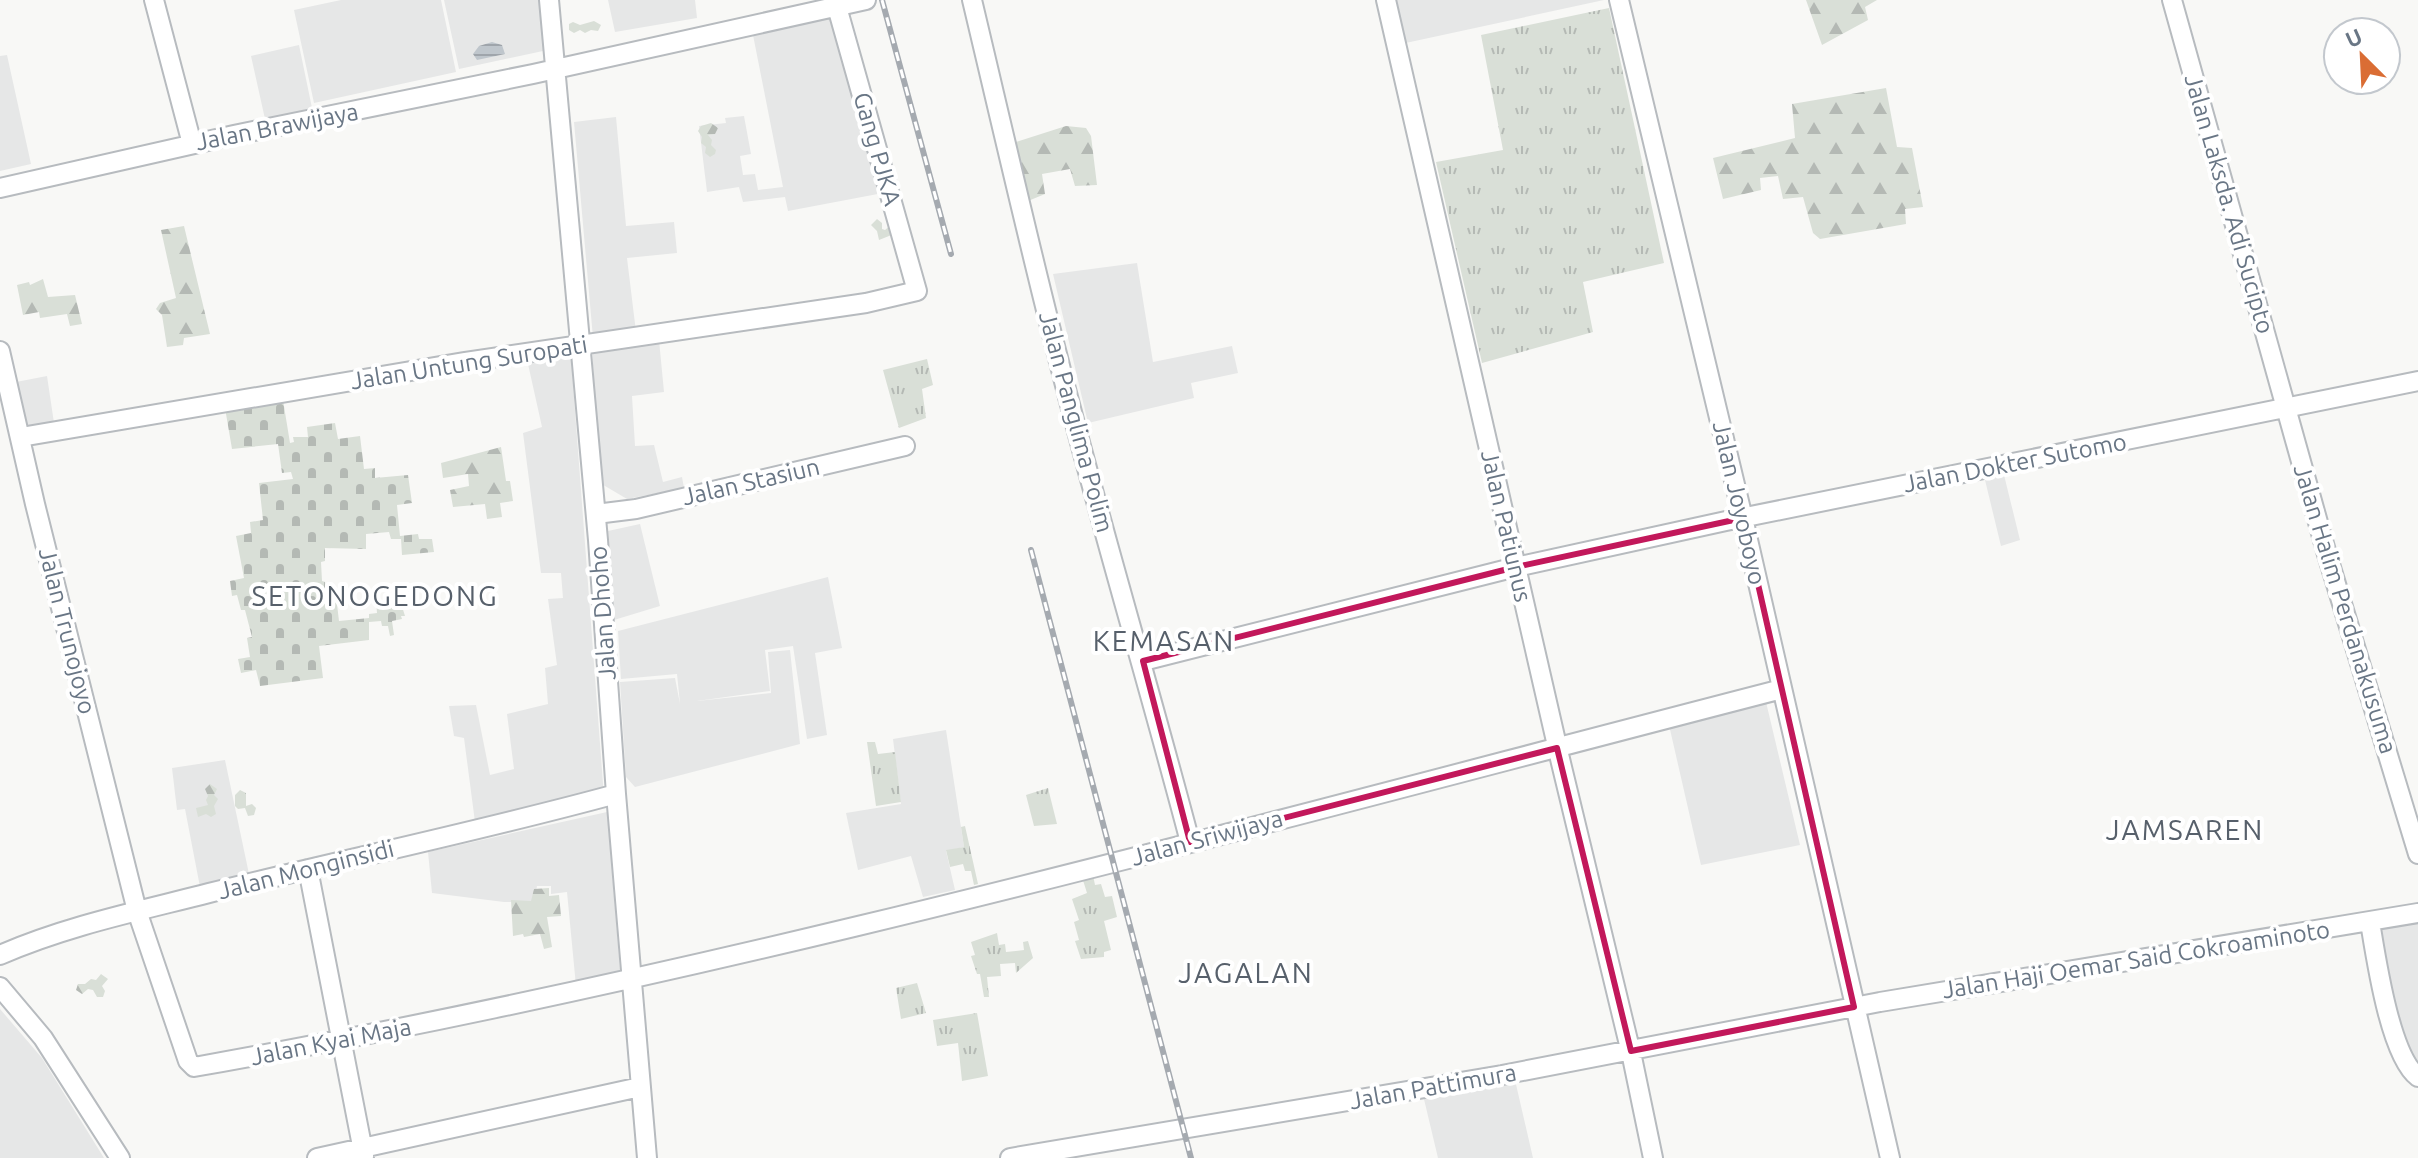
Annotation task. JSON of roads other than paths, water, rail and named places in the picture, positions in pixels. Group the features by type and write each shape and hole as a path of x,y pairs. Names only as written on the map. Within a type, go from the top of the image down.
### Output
{"street":[{"path":"154,0 192,144"},
{"name":"Jalan Dhoho","path":"549,0 596,514 647,1158"},
{"name":"Jalan Brawijaya","path":"0,188 866,0"},
{"name":"Jalan Panglima Polim","path":"972,0 1078,432 1190,842"},
{"name":"Jalan Patiunus","path":"1386,0 1557,747 1631,1051 1653,1158"},
{"name":"Jalan Joyoboyo","path":"1619,0 1743,518 1890,1158"},
{"name":"Jalan Laksda. Adi Sucipto","path":"2172,0 2286,409"},
{"name":"Gang PJKA","path":"837,7 917,291"},
{"name":"Jalan Untung Suropati","path":"21,437 320,385 866,303 917,291"},
{"name":"Jalan Trunojoyo","path":"0,351 137,911"},
{"name":"Jalan Dokter Sutomo","path":"1143,661 1516,567 2418,381"},
{"name":"Jalan Halim Perdanakusuma","path":"2286,409 2418,854"},
{"name":"Jalan Stasiun","path":"596,514 636,509 905,446"},
{"name":"Jalan Sriwijaya","path":"631,981 1190,842 1782,689"},
{"name":"Jalan Monginsidi","path":"0,955 33,941 137,911 537,816 616,794"},
{"path":"308,869 363,1153"},
{"name":"Jalan Kyai Maja","path":"137,911 190,1065 194,1067 340,1041 631,981"},
{"name":"Jalan Haji Oemar Said Cokroaminoto","path":"1854,1007 2418,913"},
{"path":"2370,922 2396,1045 2408,1067 2418,1077"},
{"path":"0,987 43,1038 120,1158"},
{"name":"Jalan Pattimura","path":"1010,1158 1631,1051 1854,1007"},
{"path":"317,1158 363,1153 640,1087"}],"railway":[{"path":"882,0 951,254"},
{"path":"1031,550 1191,1158"}],"district":[{"name":"SETONOGEDONG","path":"375,596"},
{"name":"KEMASAN","path":"1164,641"},
{"name":"JAMSAREN","path":"2185,830"},
{"name":"JAGALAN","path":"1246,973"}]}
